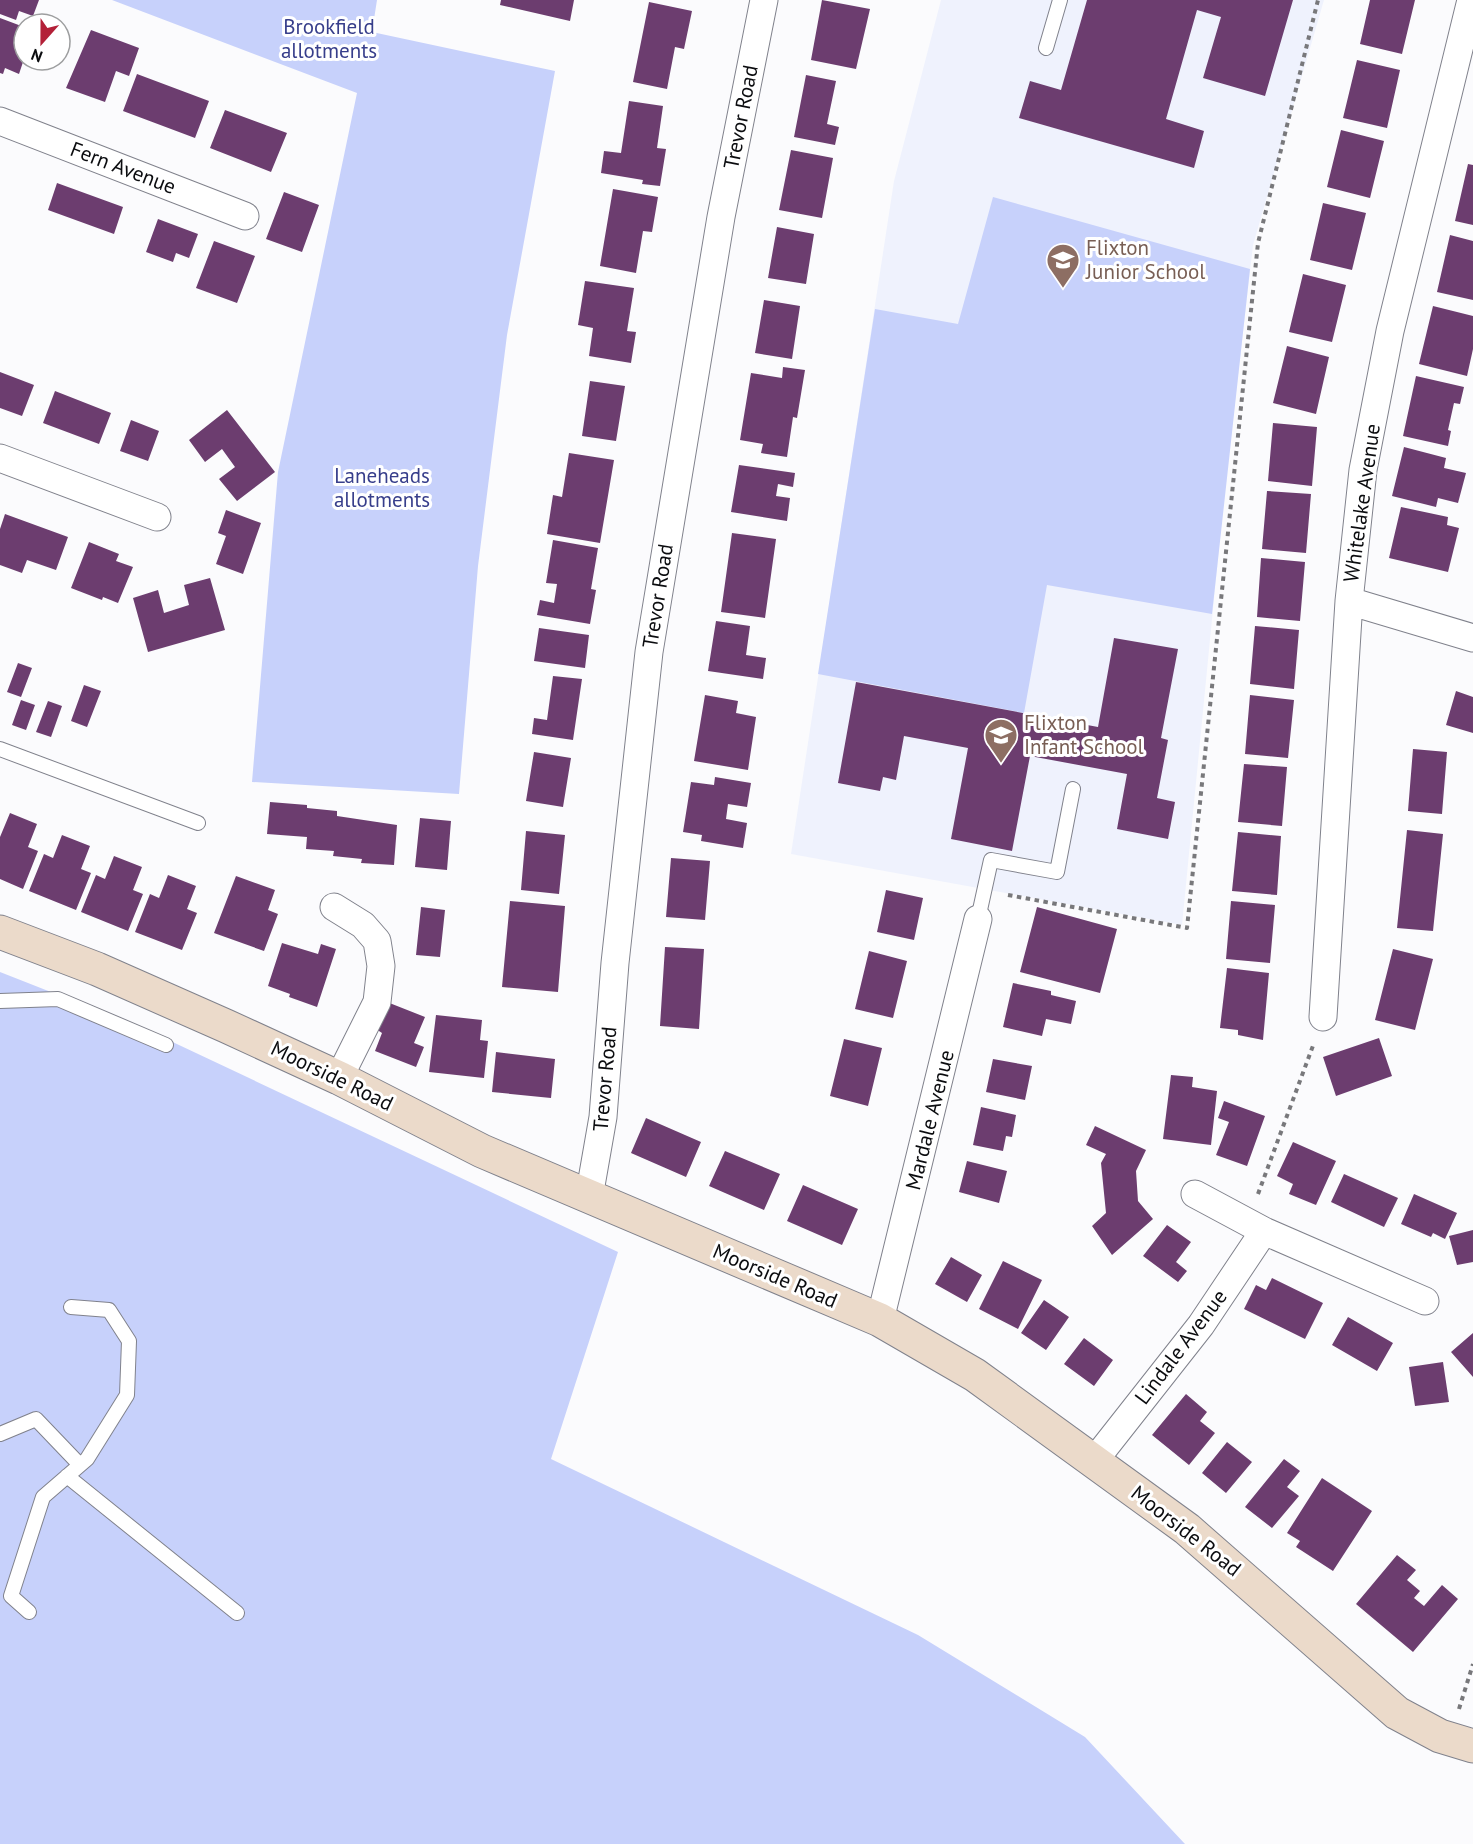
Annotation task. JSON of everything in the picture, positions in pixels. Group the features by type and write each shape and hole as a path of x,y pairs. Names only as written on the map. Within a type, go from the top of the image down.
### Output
{"street":[{"name":"Trevor Road","path":"589,1197 603,1117 615,963 649,652 721,217 764,0"},
{"name":"Whitelake Avenue","path":"1323,1017 1349,602 1363,470 1390,331 1471,0"},
{"name":"Fern Avenue","path":"0,121 245,216"},
{"path":"0,458 157,517"},
{"path":"1349,602 1473,638"},
{"name":"Mardale Avenue","path":"880,1320 981,906"},
{"path":"334,907 363,924 377,941 381,966 377,1002 339,1078"},
{"name":"Moorside Road","path":"0,932 108,974 339,1078 482,1151 880,1320 975,1375 1187,1528 1397,1713 1460,1742"},
{"path":"1195,1194 1256,1227 1425,1301"},
{"name":"Lindale Avenue","path":"1094,1461 1201,1325 1256,1227"}],"lane":[{"path":"1046,48 1060,0"},
{"path":"0,749 198,823"},
{"path":"981,906 991,860 1057,872 1073,789"},
{"path":"0,1001 58,999 166,1045"},
{"path":"29,1612 11,1596 43,1497 87,1459 127,1395 129,1341 109,1310 71,1307"},
{"path":"0,1434 36,1419 80,1465"},
{"path":"67,1476 237,1613"}],"path":[{"path":"981,906 1009,895 1187,928 1258,243 1318,0"},
{"path":"1256,1227 1323,1017"},
{"path":"1460,1742 1473,1664"}],"shaded area":[{"name":"Flixton Junior School","path":"941,0 1324,0 1253,245 1224,497 1182,925 791,854 894,181"}],"green space":[{"name":"Laneheads allotments","path":"112,0 377,0 372,32 555,71 507,335 478,566 459,794 252,782 278,472 357,93"},
{"path":"993,197 1250,269 1212,614 1047,585 1024,713 818,674 875,309 958,324"},
{"path":"0,972 145,1029 618,1252 551,1459 918,1635 1085,1737 1185,1844 0,1844"}],"building":[{"path":"0,0 39,0 34,12 12,12 12,18 0,14"},
{"path":"501,0 574,0 570,21 500,5"},
{"path":"822,0 870,9 856,69 811,60"},
{"path":"1087,0 1293,0 1265,96 1203,78 1221,17 1197,10 1166,119 1204,131 1194,168 1019,118 1030,81 1061,90"},
{"path":"1370,0 1415,0 1402,54 1360,44"},
{"path":"649,2 692,11 684,49 675,47 667,89 633,82"},
{"path":"0,18 12,22 12,71 5,68 3,74 0,73"},
{"path":"91,30 139,48 129,76 116,71 105,102 66,88"},
{"path":"1357,60 1400,70 1387,128 1343,118"},
{"path":"137,74 209,101 195,138 123,111"},
{"path":"806,75 836,81 827,124 839,127 835,145 794,137"},
{"path":"629,101 663,106 657,148 666,149 660,186 642,184 643,180 601,173 604,151 621,153"},
{"path":"225,110 287,133 271,172 210,148"},
{"path":"1341,130 1384,141 1370,198 1327,187"},
{"path":"791,150 833,158 822,218 779,210"},
{"path":"1468,164 1473,165 1473,225 1455,221"},
{"path":"57,183 123,207 114,234 48,210"},
{"path":"613,189 658,197 652,232 643,231 636,273 600,266"},
{"path":"284,192 319,205 302,252 266,239"},
{"path":"1323,203 1366,213 1352,270 1310,260"},
{"path":"158,219 198,234 189,258 176,253 173,262 146,252"},
{"path":"777,227 814,234 806,284 768,278"},
{"path":"1450,235 1473,241 1473,300 1437,292"},
{"path":"214,241 255,256 237,303 196,288"},
{"path":"1303,274 1346,285 1332,342 1289,332"},
{"path":"585,281 634,288 627,331 636,332 631,363 589,356 593,328 578,325"},
{"path":"764,300 800,306 792,359 755,353"},
{"path":"1433,306 1473,316 1473,349 1467,376 1419,364"},
{"path":"1287,346 1329,357 1316,414 1273,403"},
{"path":"783,367 805,370 797,418 793,417 787,457 761,453 763,444 740,440 751,373 782,378"},
{"path":"0,372 34,385 22,416 0,408"},
{"path":"1416,376 1464,387 1460,404 1454,403 1448,430 1451,431 1448,446 1403,436"},
{"path":"590,381 625,386 616,441 582,436"},
{"path":"55,391 111,413 99,444 43,423"},
{"path":"227,410 275,472 237,501 219,479 235,467 222,449 205,462 189,440"},
{"path":"131,420 159,431 148,461 120,451"},
{"path":"1273,423 1317,427 1312,486 1268,481"},
{"path":"1404,447 1446,458 1444,468 1466,473 1458,503 1438,498 1436,507 1392,496"},
{"path":"569,453 614,460 600,543 547,534 553,495 562,497"},
{"path":"739,465 795,473 793,487 778,484 776,496 790,498 787,521 731,512"},
{"path":"1267,491 1311,494 1306,553 1262,549"},
{"path":"1401,507 1448,517 1447,525 1459,528 1448,572 1389,558"},
{"path":"226,510 261,523 243,574 216,564 226,536 218,533"},
{"path":"5,514 68,537 56,570 27,560 22,573 0,565 0,529"},
{"path":"732,533 776,539 765,618 721,612"},
{"path":"553,540 598,548 591,589 596,590 590,624 537,615 540,600 554,603 557,584 546,583"},
{"path":"89,542 119,554 116,561 133,567 118,603 103,597 102,600 71,588"},
{"path":"1261,558 1305,562 1300,621 1257,617"},
{"path":"210,578 225,630 148,652 133,598 158,590 164,613 189,605 184,585"},
{"path":"716,621 750,626 746,655 766,658 763,679 708,671"},
{"path":"1255,626 1299,630 1294,689 1250,684"},
{"path":"539,628 589,635 585,668 534,661"},
{"path":"1114,638 1178,649 1161,738 1168,740 1157,798 1175,802 1168,839 1117,829 1127,774 1030,756 1012,851 951,839 968,748 904,736 896,780 883,777 880,791 838,783 856,682 1098,727"},
{"path":"18,663 32,668 21,697 7,692"},
{"path":"553,676 582,679 573,740 532,734 534,718 547,720"},
{"path":"84,685 101,691 87,727 71,721"},
{"path":"1456,691 1473,697 1473,733 1446,725"},
{"path":"705,695 738,701 736,713 756,717 748,770 694,761"},
{"path":"1250,695 1294,700 1288,758 1245,754"},
{"path":"21,700 35,705 26,730 12,725"},
{"path":"48,701 62,706 51,737 36,732"},
{"path":"1413,749 1447,752 1442,814 1408,811"},
{"path":"534,752 571,758 563,807 526,801"},
{"path":"1244,764 1287,767 1282,826 1238,822"},
{"path":"715,777 751,783 747,807 728,804 726,819 747,823 743,848 701,841 702,835 683,832 691,782 714,785"},
{"path":"270,802 307,805 307,808 337,811 337,816 397,825 394,865 361,863 362,859 333,856 334,851 306,849 307,837 267,834"},
{"path":"10,813 37,824 28,847 38,851 23,889 0,879 0,837"},
{"path":"420,818 451,821 447,870 415,867"},
{"path":"1407,830 1443,834 1433,931 1397,928"},
{"path":"526,831 565,835 559,894 521,890"},
{"path":"1238,832 1281,836 1277,895 1232,891"},
{"path":"62,835 90,846 81,869 91,873 76,910 29,891 44,854 53,858"},
{"path":"114,856 142,867 133,890 143,894 128,931 81,912 96,875 105,879"},
{"path":"671,858 710,861 705,920 666,917"},
{"path":"168,875 196,886 187,909 197,913 182,950 135,932 150,894 159,898"},
{"path":"236,876 275,890 268,910 278,914 264,951 214,933"},
{"path":"886,890 923,898 914,940 877,932"},
{"path":"510,901 565,906 558,992 502,987"},
{"path":"1231,901 1275,905 1270,963 1226,959"},
{"path":"421,907 445,910 440,957 416,955"},
{"path":"1037,907 1117,929 1100,993 1020,972"},
{"path":"282,943 318,954 321,944 336,949 317,1007 289,997 290,994 268,986"},
{"path":"665,947 704,949 699,1029 660,1026"},
{"path":"1393,949 1433,959 1415,1030 1375,1020"},
{"path":"869,951 907,961 893,1018 855,1009"},
{"path":"1227,968 1269,973 1263,1040 1238,1035 1238,1030 1220,1028"},
{"path":"1013,983 1051,991 1051,995 1076,1001 1071,1024 1046,1019 1042,1036 1003,1027"},
{"path":"387,1002 425,1017 414,1043 424,1047 416,1067 375,1051 382,1033 376,1029"},
{"path":"436,1015 482,1020 480,1040 488,1041 484,1078 429,1072"},
{"path":"1379,1038 1392,1076 1336,1096 1323,1057"},
{"path":"844,1039 882,1048 868,1106 830,1096"},
{"path":"496,1052 555,1059 551,1098 492,1092"},
{"path":"993,1059 1032,1066 1025,1100 986,1092"},
{"path":"1171,1075 1193,1077 1192,1087 1217,1091 1211,1145 1163,1139"},
{"path":"1224,1101 1265,1116 1247,1166 1216,1155 1229,1122 1218,1118"},
{"path":"981,1107 1016,1115 1012,1137 1006,1136 1003,1151 973,1145"},
{"path":"646,1118 701,1142 686,1177 631,1153"},
{"path":"1095,1126 1146,1150 1136,1171 1138,1201 1153,1219 1112,1255 1092,1226 1106,1213 1101,1163 1106,1154 1086,1145"},
{"path":"1293,1142 1336,1161 1316,1205 1289,1194 1293,1184 1277,1176"},
{"path":"725,1151 780,1174 764,1210 709,1186"},
{"path":"967,1161 1007,1171 999,1203 959,1192"},
{"path":"1344,1174 1398,1198 1384,1227 1331,1202"},
{"path":"803,1185 858,1209 842,1245 787,1221"},
{"path":"1414,1194 1457,1213 1445,1239 1433,1233 1431,1237 1401,1224"},
{"path":"1167,1225 1191,1242 1176,1262 1187,1271 1178,1282 1143,1256"},
{"path":"1473,1230 1473,1262 1457,1265 1449,1236"},
{"path":"951,1257 982,1275 967,1302 935,1284"},
{"path":"1003,1261 1042,1280 1018,1329 979,1309"},
{"path":"1272,1278 1323,1303 1305,1339 1244,1309 1256,1285 1266,1290"},
{"path":"1044,1300 1069,1317 1046,1350 1021,1333"},
{"path":"1348,1317 1393,1343 1377,1371 1332,1345"},
{"path":"1473,1333 1473,1377 1451,1352"},
{"path":"1084,1338 1113,1360 1094,1386 1064,1364"},
{"path":"1443,1362 1449,1402 1415,1406 1409,1367"},
{"path":"1186,1394 1207,1412 1200,1421 1215,1433 1189,1465 1152,1435"},
{"path":"1227,1442 1252,1462 1226,1493 1202,1473"},
{"path":"1284,1459 1300,1471 1287,1487 1299,1496 1272,1528 1245,1507"},
{"path":"1322,1478 1372,1511 1333,1571 1296,1547 1300,1541 1287,1533"},
{"path":"1397,1555 1416,1570 1407,1580 1420,1591 1414,1598 1424,1606 1442,1585 1458,1599 1413,1652 1356,1604"}],"place":[{"name":"Flixton Junior School","path":"1063,289"},
{"name":"Flixton Infant School","path":"1001,764"}],"park label":[{"name":"Brookfield allotments","path":"329,39"}]}
